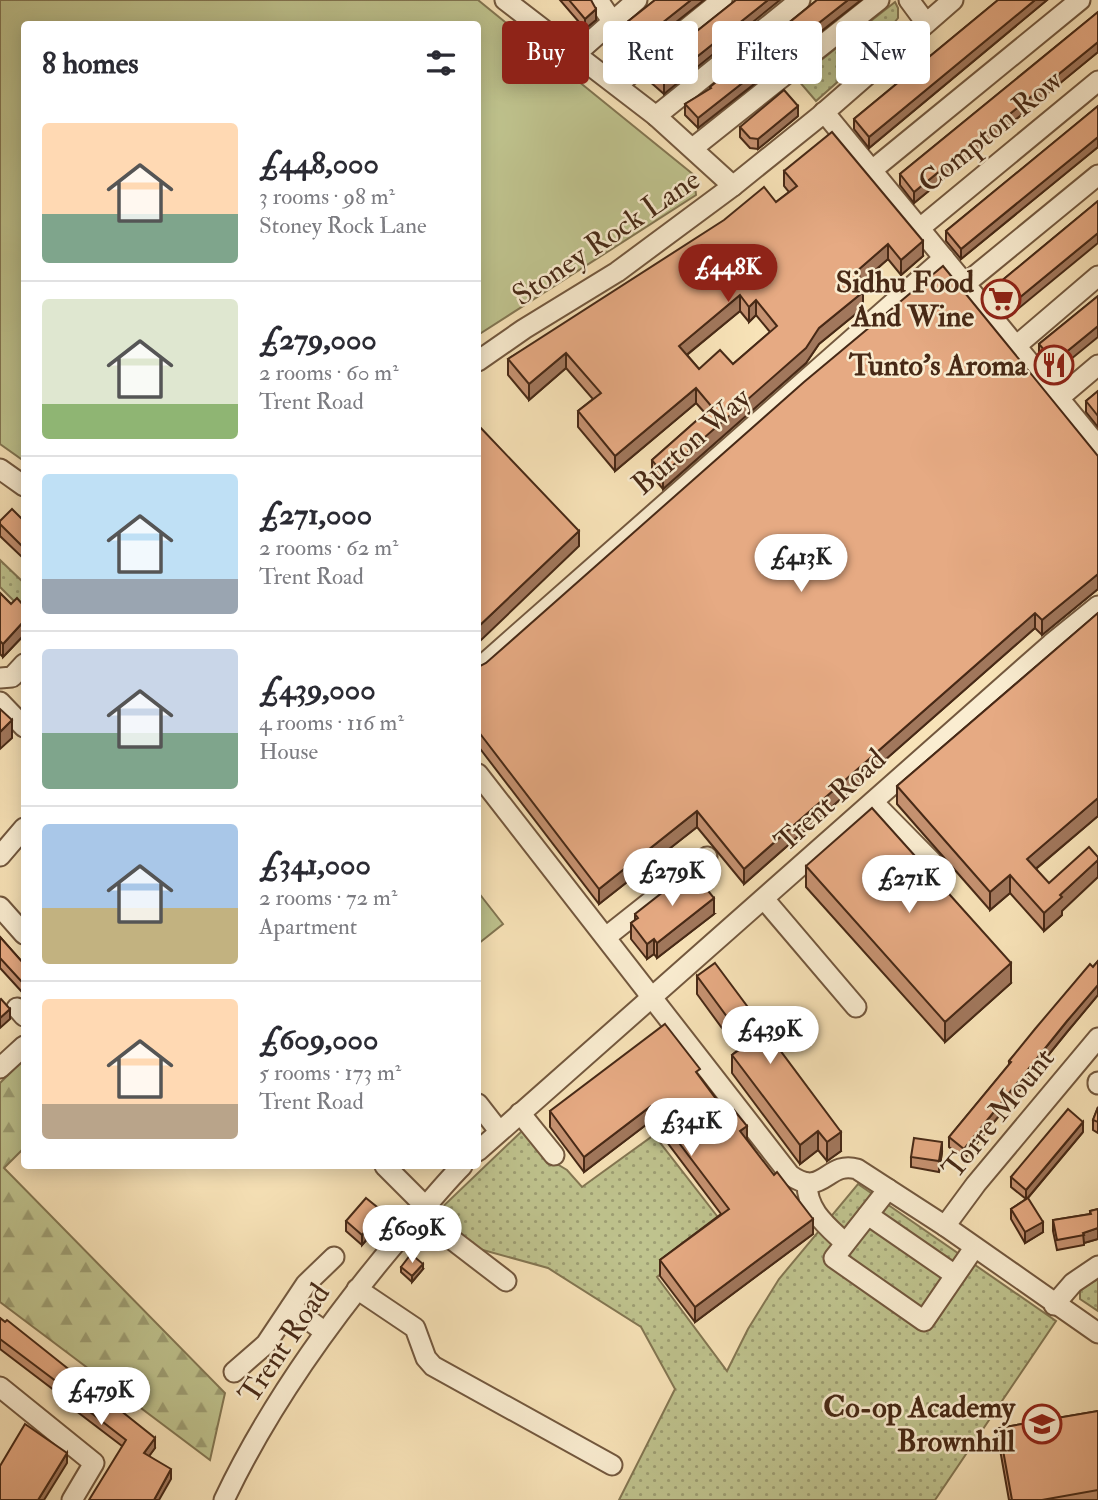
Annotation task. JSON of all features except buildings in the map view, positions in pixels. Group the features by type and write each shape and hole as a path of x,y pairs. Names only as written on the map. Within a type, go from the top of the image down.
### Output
{"street":[{"path":"505,0 533,21"},
{"path":"598,0 612,21 637,0"},
{"path":"617,85 722,0"},
{"path":"656,116 800,0"},
{"path":"693,148 879,0"},
{"path":"909,0 925,21"},
{"name":"Stoney Rock Lane","path":"928,21 953,0"},
{"path":"871,171 1080,0"},
{"path":"589,41 603,29"},
{"path":"589,63 656,116 733,186"},
{"name":"Compton Row","path":"920,228 1098,81"},
{"name":"Stoney Rock Lane","path":"481,360 524,329 617,272 733,186 856,84"},
{"path":"824,112 1098,446"},
{"path":"965,284 1098,175"},
{"name":"Burton Way","path":"481,666 944,258"},
{"path":"1016,346 1098,276"},
{"path":"1059,398 1098,365"},
{"path":"0,469 21,484"},
{"name":"Trent Road","path":"481,1148 1051,644 1098,606"},
{"path":"0,678 12,677 21,667"},
{"path":"0,702 21,724"},
{"path":"481,778 790,1175 807,1183 821,1181 839,1168 849,1166 866,1174 1098,1334"},
{"path":"873,802 940,870"},
{"path":"0,856 21,832"},
{"path":"606,937 708,857"},
{"path":"764,899 856,1007"},
{"path":"0,907 21,931"},
{"name":"Torre Mount","path":"945,1226 976,1184 1098,1038"},
{"path":"0,1068 21,1049"},
{"path":"481,1108 499,1131"},
{"path":"520,1113 554,1155"},
{"path":"388,1169 423,1211 506,1281"},
{"name":"Trent Road","path":"224,1500 245,1455 324,1332 459,1169"},
{"path":"807,1183 807,1197 815,1214 845,1243"},
{"path":"888,1189 834,1258 924,1321 974,1248"},
{"path":"868,1215 955,1275"},
{"path":"234,1372 265,1344 306,1284 334,1257"},
{"path":"1055,1305 1073,1283 1098,1266"},
{"path":"358,1289 415,1328 426,1358 433,1366 612,1465"},
{"path":"291,1307 324,1332"},
{"path":"0,1387 94,1463 72,1500"}],"green space":[{"path":"0,0 478,0 504,21 502,84 582,84 694,175 696,195 481,333 481,21 21,21 21,459 0,444"},
{"path":"895,2 898,8 896,21 871,21"},
{"path":"836,48 836,83 816,101 801,84 822,84 822,59"},
{"path":"0,560 21,580 21,608 0,587"},
{"path":"481,896 503,924 481,942"},
{"path":"21,1062 21,1151 4,1168 225,1393 210,1460 0,1302 0,1083"},
{"path":"522,1131 542,1155 567,1170 582,1187 654,1135 724,1225 657,1277 727,1371 748,1329 779,1279 858,1184 1056,1321 935,1500 619,1500 675,1389 641,1327 548,1268 458,1243 434,1215"},
{"path":"1098,1279 1098,1311 1080,1299 1080,1289"}],"place":[{"name":"Sidhu Food And Wine","path":"1001,299"},
{"name":"Tunto's Aroma","path":"1054,365"},
{"name":"Co-op Academy Brownhill","path":"1042,1424"}]}
